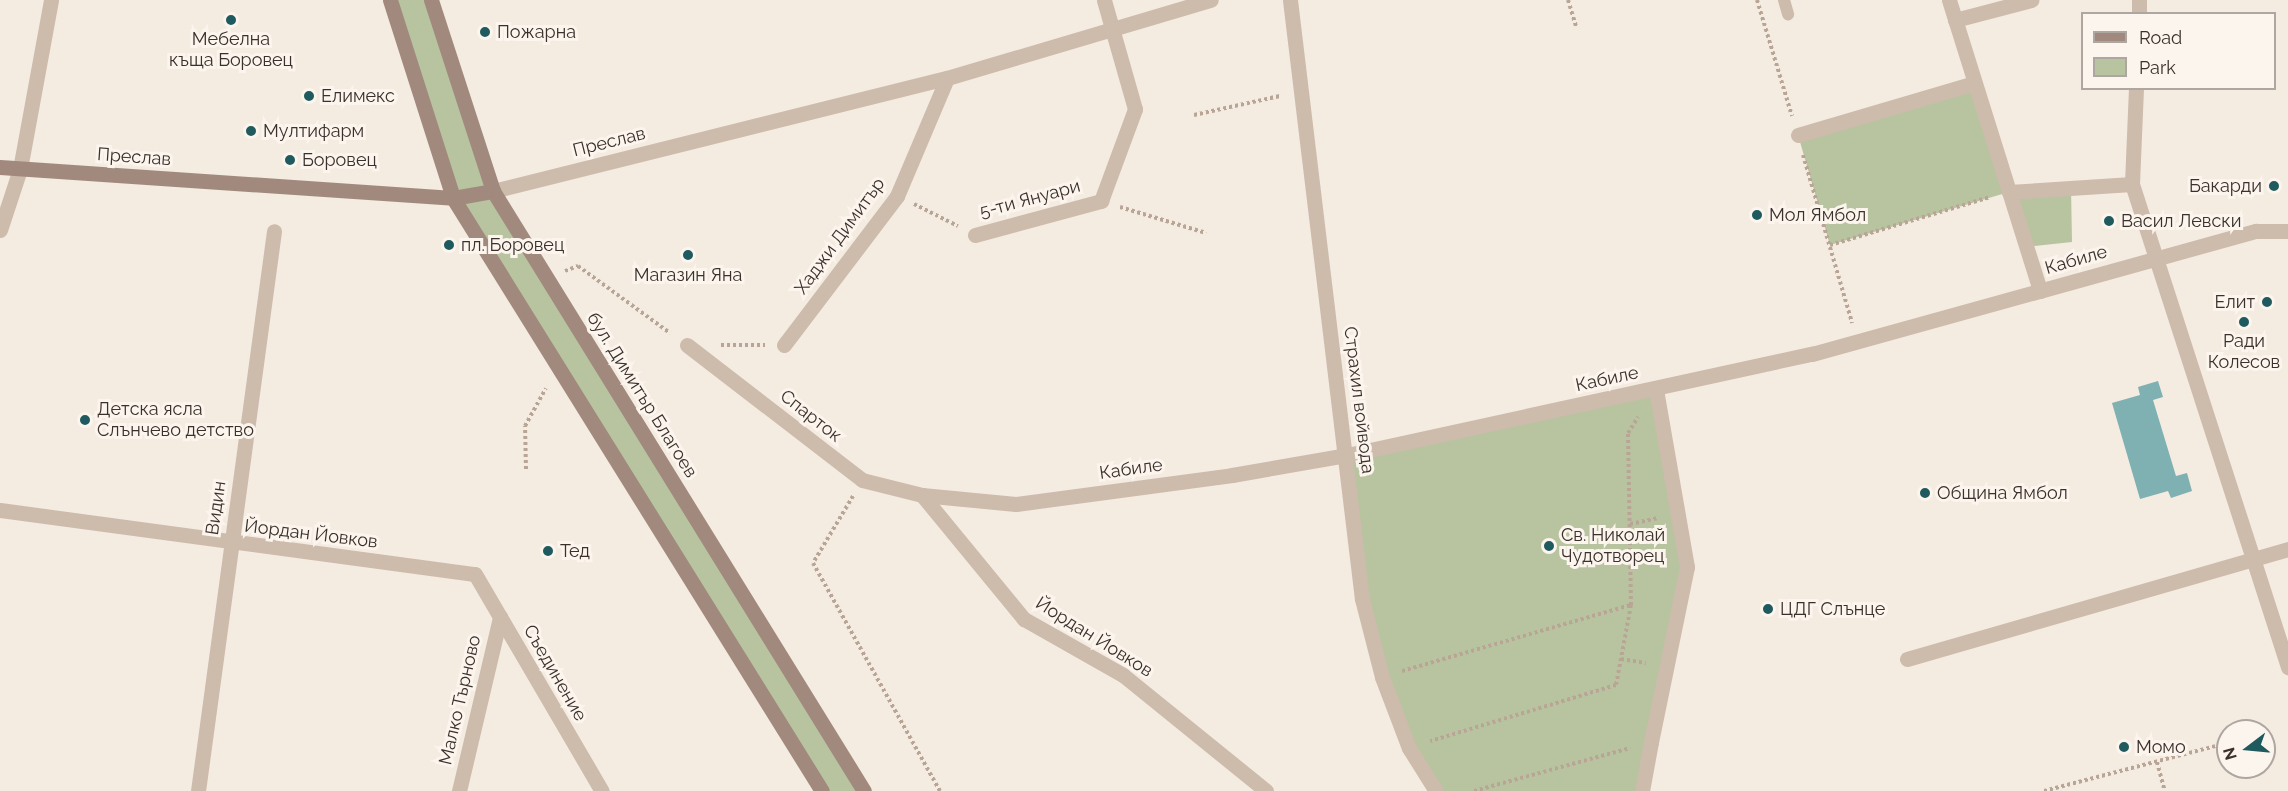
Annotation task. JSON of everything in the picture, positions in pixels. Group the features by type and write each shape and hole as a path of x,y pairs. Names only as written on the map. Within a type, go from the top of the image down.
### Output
{"main road":[{"path":"390,0 453,198 822,791"},
{"name":"бул. Димитър Благоев","path":"430,0 493,190 864,791"},
{"name":"Преслав","path":"0,167 453,198 493,190"}],"street":[{"path":"0,230 20,169 51,0"},
{"name":"5-ти Януари","path":"975,234 1101,201 1135,109 1104,0"},
{"name":"Преслав","path":"493,190 947,78 1112,27 1211,0"},
{"name":"Страхил войвода","path":"1290,0 1299,92 1347,455 1362,599 1382,677 1409,748 1436,791"},
{"path":"1949,0 2040,291"},
{"path":"1955,20 2031,0"},
{"name":"Хаджи Димитър","path":"784,345 897,196 947,78"},
{"path":"1798,135 1975,83"},
{"path":"2136,90 2132,184 2288,664"},
{"path":"2009,192 2132,184"},
{"name":"Видин","path":"198,791 274,231"},
{"name":"Кабиле","path":"922,495 1016,504 1232,475 1347,455 1812,354 2256,231 2288,231"},
{"name":"Спарток","path":"687,345 862,480 922,495"},
{"path":"1642,791 1687,567 1656,389"},
{"name":"Йордан Йовков","path":"922,495 1024,619 1123,675 1266,791"},
{"name":"Йордан Йовков","path":"0,510 230,543 475,574"},
{"path":"1907,659 2288,549"},
{"name":"Съединение","path":"475,574 602,791"},
{"name":"Малко Търново","path":"459,791 500,617"}],"lane":[{"path":"1784,0 1788,14"}],"path":[{"path":"1568,0 1576,27"},
{"path":"1757,0 1857,341"},
{"path":"1194,116 1299,92"},
{"path":"1830,245 2009,192"},
{"path":"897,196 975,234"},
{"path":"1101,201 1206,233"},
{"path":"546,277 578,266 687,345 784,345"},
{"path":"526,469 525,426 558,366"},
{"path":"1409,748 1616,686 1631,605 1628,433"},
{"path":"862,480 813,563 940,791"},
{"path":"1630,524 1678,513"},
{"path":"1382,677 1631,605"},
{"path":"1474,791 1651,742"},
{"path":"2044,791 2215,746"},
{"path":"2157,762 2165,791"}],"green space":[{"path":"390,0 431,0 493,191 864,791 822,791 453,198"},
{"path":"1975,83 2009,192 1830,245 1798,135"},
{"path":"2071,188 2072,242 2026,247 2009,192"},
{"path":"1656,389 1687,567 1642,791 1436,791 1409,748 1362,599 1347,455"}],"water":[{"path":"2158,381 2163,397 2153,400 2176,476 2187,473 2192,491 2171,498 2168,491 2140,499 2112,403 2140,395 2138,387"}],"place":[{"name":"Мебелна къща Боровец","path":"231,20"},
{"name":"Пожарна","path":"485,32"},
{"name":"Елимекс","path":"309,96"},
{"name":"Мултифарм","path":"251,131"},
{"name":"Боровец","path":"290,160"},
{"name":"Бакарди","path":"2274,186"},
{"name":"Мол Ямбол","path":"1757,215"},
{"name":"Васил Левски","path":"2109,221"},
{"name":"пл. Боровец","path":"449,245"},
{"name":"Магазин Яна","path":"688,255"},
{"name":"Елит","path":"2267,302"},
{"name":"Ради Колесов","path":"2244,322"},
{"name":"Детска ясла Слънчево детство","path":"85,420"},
{"name":"Община Ямбол","path":"1925,493"},
{"name":"Св. Николай Чудотворец","path":"1549,546"},
{"name":"Тед","path":"548,551"},
{"name":"ЦДГ Слънце","path":"1768,609"},
{"name":"Момо","path":"2124,747"}]}
